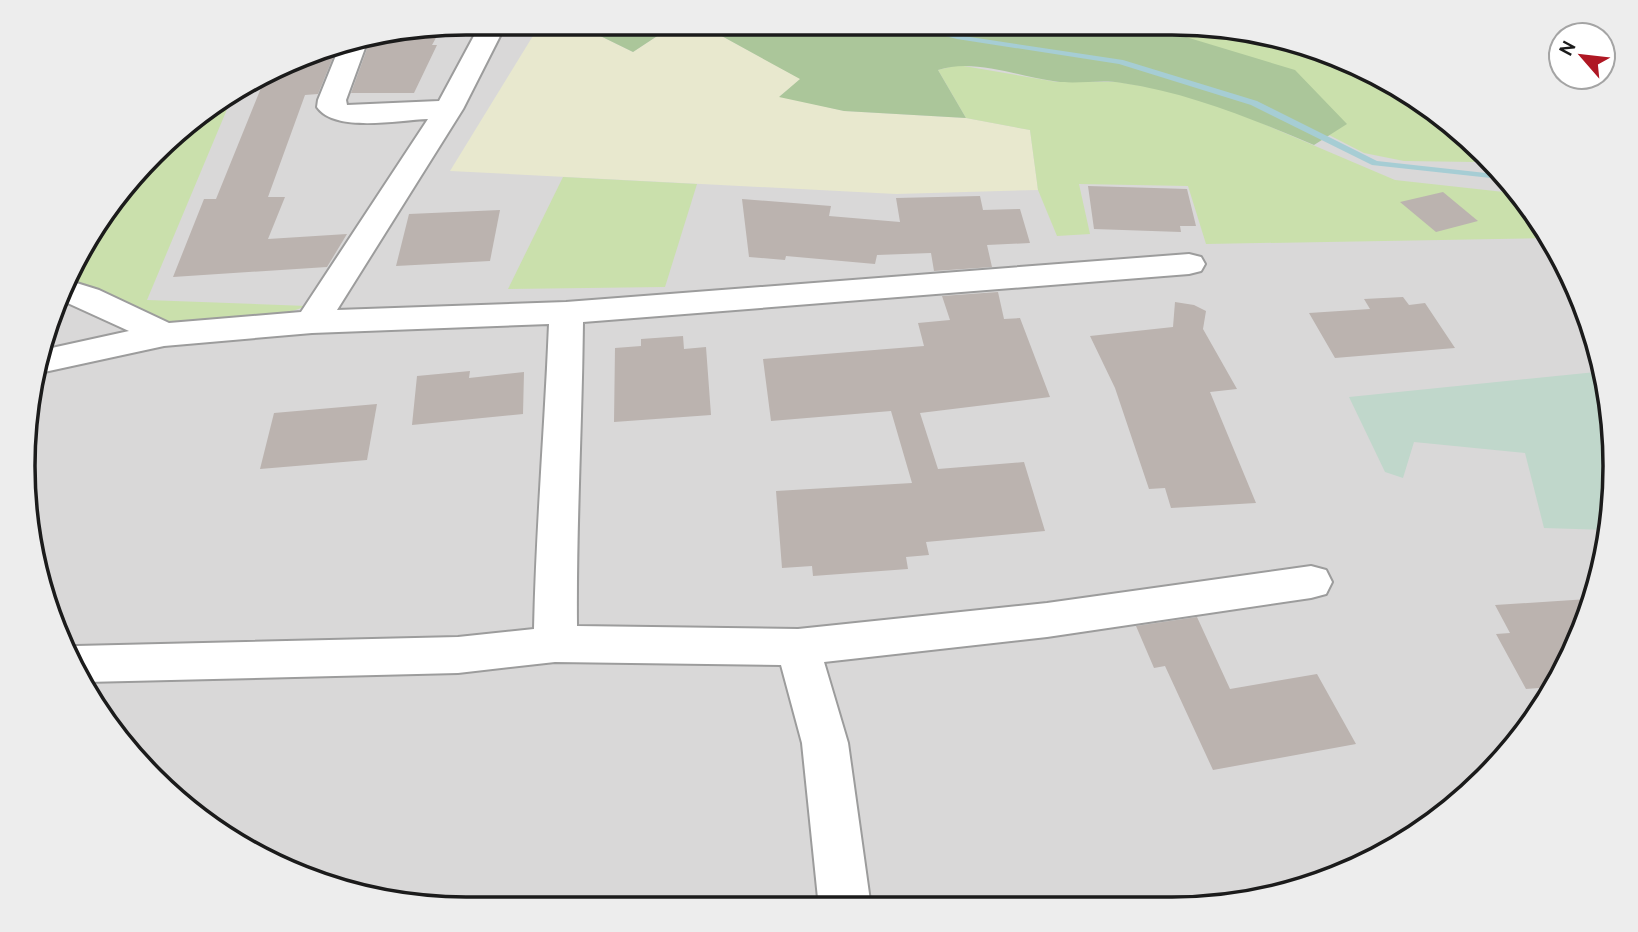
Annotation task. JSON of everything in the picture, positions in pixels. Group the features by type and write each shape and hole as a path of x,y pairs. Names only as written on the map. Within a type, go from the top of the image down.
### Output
{"street":[{"path":"312,322 449,109 486,35"},
{"path":"351,51 332,100 331,107 339,113 449,109"},
{"path":"48,360 164,335 312,322 566,313 1189,264"},
{"path":"72,292 164,335"},
{"path":"555,644 556,536 563,446 566,313"},
{"path":"83,664 458,655 555,644 798,647 1047,620 1311,582"},
{"path":"798,647 825,743 844,897"}],"shaded area":[{"path":"438,36 1200,36 1256,43 1311,58 1363,79 1388,93 1456,142 1477,161 1514,204 1559,275 1588,354 1595,382 1602,438 1599,522 1595,550 1580,605 1559,657 1545,682 1514,728 1477,771 1411,824 1363,853 1311,874 1256,889 1228,893 1172,897 438,896 382,889 327,874 275,853 250,839 204,808 161,771 124,728 79,657 50,578 39,522 35,466 43,382 58,327 79,275 93,250 142,182 182,142 250,93 301,68 382,43"}],"green space":[{"path":"533,35 598,35 633,52 659,35 720,35 801,79 780,96 844,111 966,118 1030,130 1038,190 896,194 450,171"},
{"path":"598,35 659,35 633,52"},
{"path":"720,35 1180,35 1295,70 1347,124 1314,145 1220,108 1147,87 1114,82 1062,82 966,66 938,70 966,118 844,111 779,97 800,79"},
{"path":"1146,35 1228,39 1256,43 1311,58 1363,79 1388,93 1434,124 1477,161 1404,161 1364,153 1329,135 1346,124"},
{"path":"958,65 1057,82 1118,82 1166,90 1238,113 1395,180 1504,192 1537,238 1206,244 1188,186 1079,184 1090,234 1057,236 1038,190 1030,130 966,118 938,70"},
{"path":"228,108 147,300 307,306 275,317 166,329 74,288 93,250 142,182 182,142"},
{"path":"563,177 697,184 665,287 508,289"},
{"path":"1593,372 1599,410 1603,466 1598,530 1544,528 1525,453 1414,442 1403,478 1385,472 1349,397"}],"building":[{"path":"437,36 432,45 437,45 414,93 351,93 366,47"},
{"path":"333,56 318,94 305,95 268,197 285,197 268,239 347,234 327,267 173,277 204,199 216,199 262,87"},
{"path":"1088,186 1187,189 1196,226 1180,226 1181,232 1094,229"},
{"path":"1443,192 1478,221 1436,232 1400,202"},
{"path":"980,196 983,210 1020,209 1030,243 987,245 992,267 934,271 931,253 877,255 875,264 786,256 785,260 749,257 742,199 831,206 829,216 900,222 896,198"},
{"path":"500,210 490,261 396,266 409,214"},
{"path":"998,292 1004,319 1020,318 1050,397 920,413 938,469 1024,462 1045,531 926,542 929,555 906,557 908,569 813,576 812,566 782,568 776,491 912,483 891,411 771,421 763,359 924,346 918,323 950,320 942,296"},
{"path":"1403,297 1409,305 1425,303 1455,348 1335,358 1309,313 1370,309 1364,299"},
{"path":"1175,302 1194,305 1206,311 1203,329 1237,389 1210,392 1256,503 1171,508 1165,488 1149,489 1115,388 1090,336 1173,327"},
{"path":"683,336 684,349 706,347 711,415 614,422 615,348 641,346 641,339"},
{"path":"470,371 469,378 524,372 523,414 412,425 417,376"},
{"path":"377,404 367,460 260,469 274,413"},
{"path":"1582,599 1559,657 1541,688 1526,689 1496,634 1510,633 1495,605"},
{"path":"1197,617 1230,689 1317,674 1356,744 1213,770 1165,666 1154,668 1136,626"}],"waterway":[{"path":"949,35 1120,62 1254,103 1375,163 1491,176"}]}
